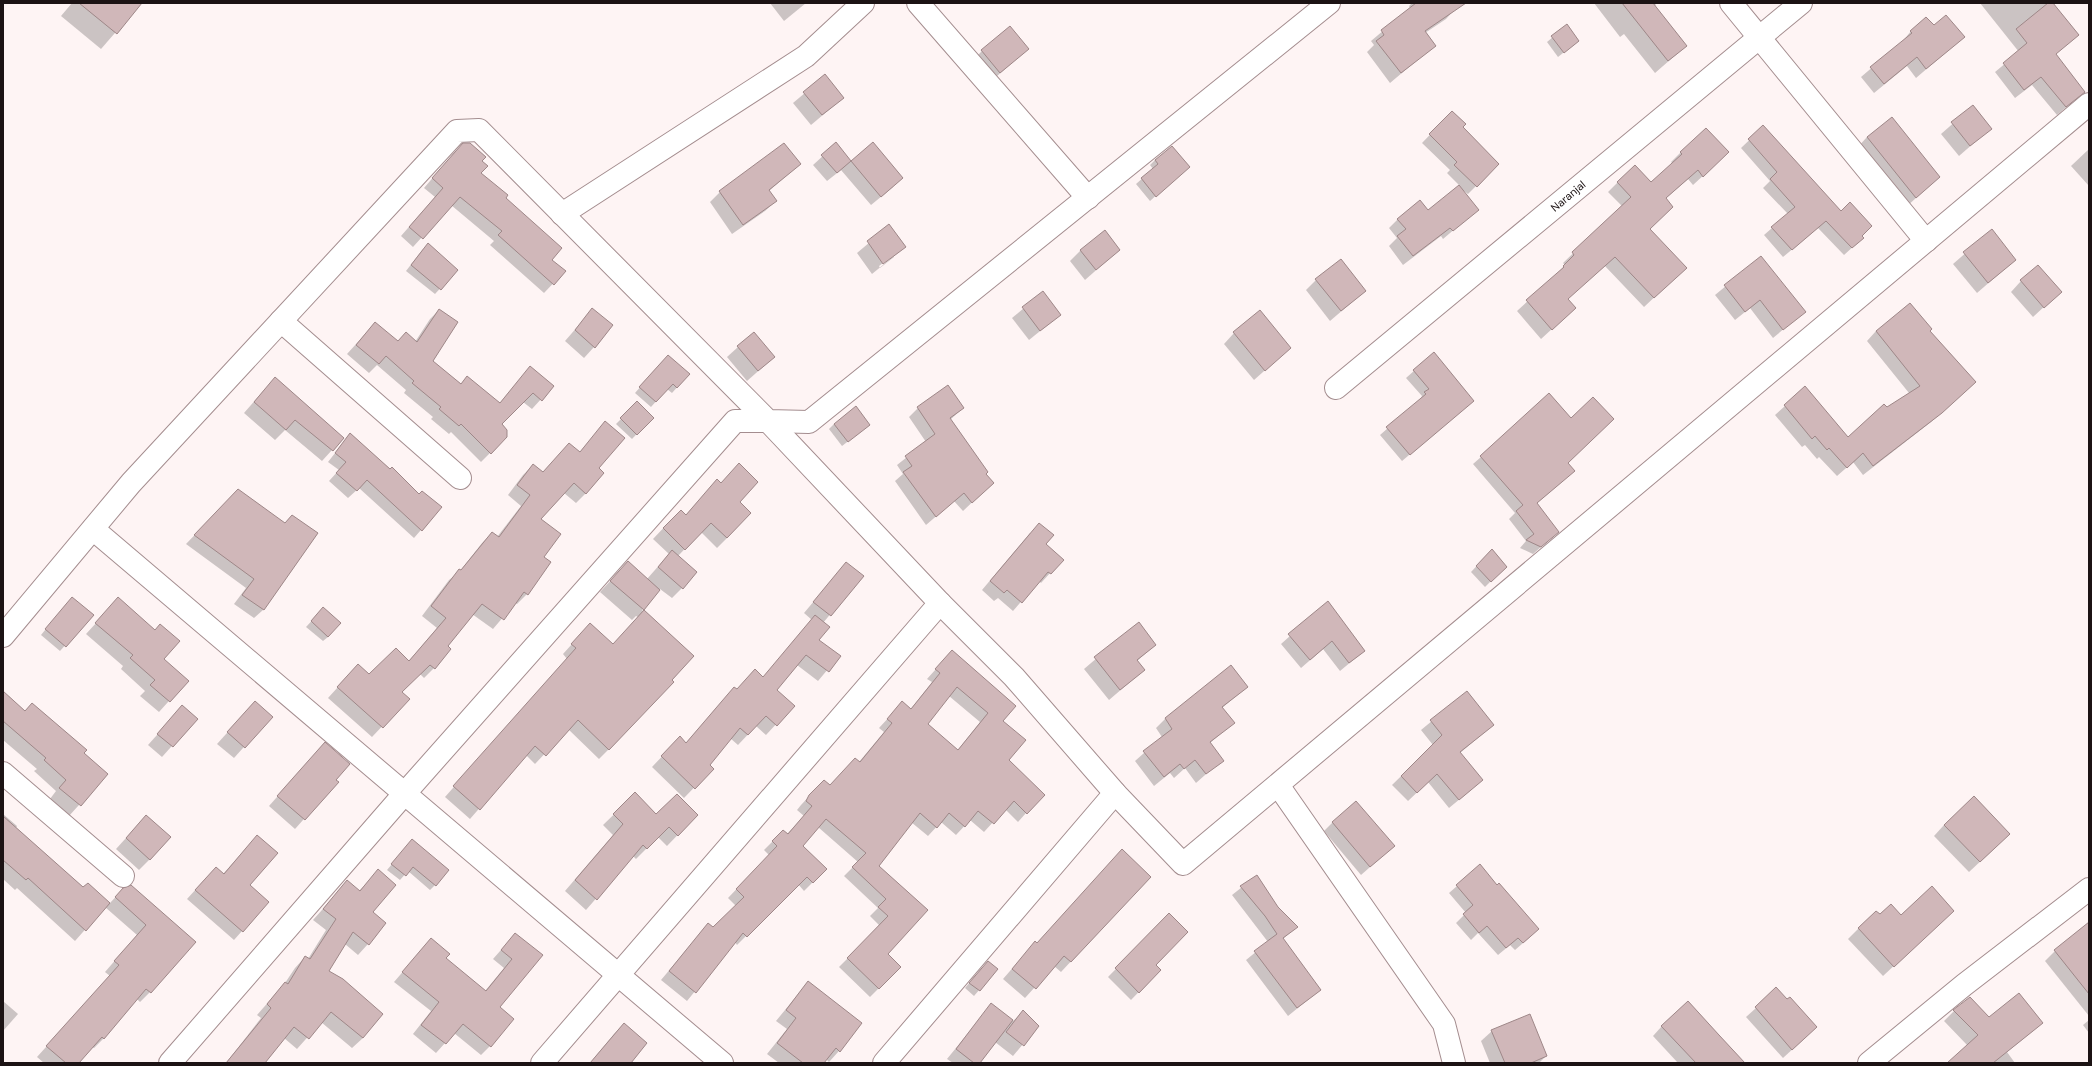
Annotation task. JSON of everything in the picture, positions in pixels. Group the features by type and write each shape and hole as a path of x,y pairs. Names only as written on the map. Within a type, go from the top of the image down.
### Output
{"street":[{"path":"562,214 806,56 863,3"},
{"path":"918,3 1088,198"},
{"path":"170,1063 405,793 735,421 809,422 1329,3"},
{"path":"1731,3 1926,241"},
{"name":"Naranjal","path":"1336,388 1801,3"},
{"path":"3,636 131,483 457,131 479,130 768,421 940,603 1014,677 1115,793 1183,864 2089,104"},
{"path":"281,320 460,478"},
{"path":"93,529 722,1063"},
{"path":"542,1063 940,603"},
{"path":"3,773 123,876"},
{"path":"1278,785 1444,1024 1454,1063"},
{"path":"884,1063 1115,793"},
{"path":"1869,1063 1964,985 2089,889"}],"building":[{"path":"79,3 142,3 117,34"},
{"path":"1416,3 1466,3 1425,31 1436,46 1401,73 1376,41 1384,35 1381,30"},
{"path":"1622,3 1653,3 1687,46 1668,61"},
{"path":"2048,3 2053,3 2079,35 2056,54 2085,92 2066,107 2041,77 2024,90 2003,63 2027,43 2016,29"},
{"path":"1946,15 1965,37 1926,69 1917,57 1884,84 1870,67 1912,33 1910,31 1926,17 1934,25"},
{"path":"1567,24 1579,41 1564,53 1551,36"},
{"path":"1010,26 1029,49 1000,73 981,50"},
{"path":"825,74 844,98 822,115 803,92"},
{"path":"1973,105 1992,129 1970,146 1951,122"},
{"path":"1452,111 1466,124 1463,127 1499,164 1477,187 1454,165 1457,162 1429,134"},
{"path":"1892,117 1940,177 1916,198 1867,137"},
{"path":"1763,125 1841,211 1850,202 1872,226 1862,236 1864,238 1852,248 1826,221 1792,250 1771,227 1795,207 1770,179 1777,172 1748,139"},
{"path":"1706,128 1729,152 1703,177 1698,170 1666,198 1673,207 1650,229 1687,268 1654,298 1615,257 1568,299 1576,308 1552,330 1526,300 1564,267 1563,266 1574,255 1572,252 1631,197 1617,182 1635,165 1651,182 1682,154 1680,152"},
{"path":"836,142 851,161 837,173 821,155"},
{"path":"873,142 903,178 881,197 851,161"},
{"path":"463,143 470,143 486,157 482,161 488,166 481,173 508,195 506,198 562,248 552,260 566,271 554,285 498,235 502,231 460,197 423,239 409,227 443,188 432,178"},
{"path":"784,143 801,164 769,190 777,201 743,225 719,191"},
{"path":"1172,146 1190,167 1156,197 1141,178 1158,164 1155,160"},
{"path":"1459,185 1479,210 1453,231 1450,228 1413,256 1397,236 1406,229 1397,219 1420,200 1428,210"},
{"path":"889,224 906,247 883,264 867,241"},
{"path":"1992,229 2016,260 1988,283 1963,252"},
{"path":"1105,230 1120,250 1096,270 1080,250"},
{"path":"428,243 458,270 441,290 411,265"},
{"path":"1761,256 1806,312 1783,330 1760,300 1745,312 1724,285"},
{"path":"1341,259 1366,291 1341,311 1315,279"},
{"path":"2038,265 2062,292 2044,308 2020,280"},
{"path":"1043,291 1061,315 1040,331 1022,307"},
{"path":"1910,303 1932,329 1930,331 1976,382 1942,413 1873,466 1863,453 1847,468 1829,448 1827,450 1815,436 1812,439 1784,405 1805,386 1848,437 1884,404 1887,407 1920,386 1876,331"},
{"path":"592,308 613,325 595,348 575,330"},
{"path":"439,309 458,322 433,361 461,384 467,376 500,403 530,366 554,386 542,401 533,393 502,424 507,430 507,437 491,454 461,424 459,426 439,409 441,407 412,383 414,381 386,356 379,364 356,345 375,322 398,341 406,332 417,342"},
{"path":"1260,310 1291,348 1265,371 1233,332"},
{"path":"754,332 775,357 758,371 737,346"},
{"path":"1434,352 1474,401 1410,455 1386,427 1426,394 1424,392 1429,389 1413,370"},
{"path":"668,355 690,374 677,388 673,384 656,402 639,387"},
{"path":"275,377 344,438 333,451 295,420 286,430 254,402"},
{"path":"948,385 964,408 950,418 988,472 986,474 994,483 972,503 964,493 936,517 903,472 912,466 905,456 935,434 917,407"},
{"path":"1549,393 1571,418 1593,397 1614,419 1568,463 1575,471 1537,503 1559,532 1541,547 1526,540 1534,534 1516,511 1523,505 1480,456"},
{"path":"637,401 654,418 637,435 620,418"},
{"path":"856,406 870,425 848,442 834,424"},
{"path":"605,421 625,438 599,468 604,473 586,494 574,483 541,519 561,534 544,557 551,562 528,595 524,592 504,620 482,604 448,646 451,649 435,669 430,665 402,692 410,699 383,728 337,687 358,664 369,674 396,648 409,661 446,618 431,606 459,569 461,570 492,532 499,537 530,495 517,485 533,464 543,472 569,443 580,452"},
{"path":"350,433 390,469 392,467 419,494 422,491 442,507 422,531 367,480 357,491 336,473 346,462 335,453"},
{"path":"739,463 758,482 740,502 751,513 727,538 711,523 685,550 663,528 681,510 686,515 717,479 721,483"},
{"path":"238,489 285,523 292,515 318,533 264,610 242,595 254,579 194,535"},
{"path":"1039,523 1054,535 1046,544 1064,560 1051,574 1048,572 1022,603 1007,590 1004,593 990,581"},
{"path":"1492,549 1507,567 1491,582 1476,566"},
{"path":"672,550 697,572 683,589 658,567"},
{"path":"628,561 660,590 644,610 610,581"},
{"path":"846,562 864,576 831,616 813,602"},
{"path":"72,597 94,615 66,647 45,629"},
{"path":"118,597 155,630 160,624 180,641 164,659 189,681 170,702 150,685 155,680 130,658 133,655 95,623"},
{"path":"1328,601 1365,651 1349,663 1332,641 1310,660 1288,634"},
{"path":"323,607 341,623 328,637 311,621"},
{"path":"644,610 694,656 672,680 674,682 609,750 578,720 546,756 535,746 480,810 453,786 576,648 571,644 590,623 613,644"},
{"path":"815,615 830,627 819,640 841,656 829,672 806,655 777,690 795,706 777,726 766,716 748,735 740,728 710,765 714,769 695,789 661,756 680,736 686,743 734,687 737,689 755,669 763,677"},
{"path":"1139,622 1156,645 1137,660 1145,670 1120,690 1094,657"},
{"path":"952,650 1016,706 1003,721 1026,740 1009,760 1045,795 1027,814 1014,801 994,824 978,811 965,827 949,813 937,828 920,813 879,866 928,910 888,954 901,967 879,989 847,958 888,916 878,907 886,899 852,867 866,853 826,819 803,846 827,869 813,883 807,877 747,937 743,933 696,993 669,971 708,923 713,927 744,897 736,889 777,846 772,841 783,830 788,834 812,806 806,801 809,795 824,780 830,785 855,758 860,762 892,723 887,719 902,701 911,709 940,673 935,669","holes":["957,687 988,713 958,750 928,724"]},
{"path":"1231,665 1248,687 1222,707 1235,723 1210,742 1224,761 1206,774 1195,760 1184,769 1180,764 1164,777 1143,751 1172,729 1165,718"},
{"path":"3,691 25,711 32,703 87,750 84,753 108,774 81,806 59,788 66,780 44,760 46,758 3,721"},
{"path":"1467,691 1494,725 1460,752 1483,780 1459,800 1437,774 1417,793 1401,776 1442,735 1430,720"},
{"path":"255,701 273,717 245,748 227,732"},
{"path":"182,705 198,719 173,747 157,734"},
{"path":"325,742 350,764 336,780 339,782 305,820 277,796"},
{"path":"635,792 656,814 677,794 698,815 678,836 669,827 647,849 643,845 597,900 575,880 623,824 613,814"},
{"path":"1974,796 2010,834 1980,862 1944,825"},
{"path":"1356,801 1395,846 1370,867 1332,822"},
{"path":"146,815 171,837 150,860 126,838"},
{"path":"3,816 83,887 88,883 110,903 86,931 28,878 26,880 3,860"},
{"path":"257,835 278,853 250,885 269,902 243,932 195,890 216,867 224,874"},
{"path":"412,839 449,870 436,886 413,867 406,876 391,864"},
{"path":"1122,849 1151,877 1071,962 1064,956 1036,989 1012,969 1035,941 1037,943"},
{"path":"1480,864 1497,885 1499,883 1539,929 1523,943 1518,938 1506,948 1487,926 1479,933 1463,914 1473,905 1456,885"},
{"path":"378,869 396,885 373,912 386,923 369,945 353,932 329,971 343,979 383,1014 363,1038 331,1012 309,1039 294,1027 265,1063 226,1063 271,1008 267,1004 285,982 288,984 305,956 310,959 336,919 323,909 347,880 360,891"},
{"path":"1257,875 1278,907 1298,927 1283,938 1321,990 1297,1008 1254,951 1277,934 1265,916 1240,886"},
{"path":"131,885 196,942 151,993 146,989 104,1039 102,1037 79,1063 66,1063 46,1046 119,965 114,961 146,925 115,897 123,888"},
{"path":"1932,886 1954,911 1894,967 1858,928 1876,911 1880,914 1891,904 1901,915"},
{"path":"1169,913 1188,932 1156,965 1161,970 1139,993 1115,968"},
{"path":"2089,922 2089,994 2054,950"},
{"path":"515,933 543,955 500,1007 514,1019 491,1047 463,1024 446,1044 421,1025 439,1002 402,972 431,938 450,954 446,958 486,991 512,959 501,950"},
{"path":"988,961 998,969 980,991 969,983"},
{"path":"808,981 862,1023 840,1052 836,1048 824,1063 803,1063 777,1043 796,1018 786,1010"},
{"path":"1776,987 1787,999 1790,997 1817,1027 1792,1050 1755,1007"},
{"path":"2019,993 2043,1023 1993,1063 1947,1063 1978,1035 1953,1010 1970,997 1989,1017"},
{"path":"1688,1001 1745,1063 1696,1063 1661,1026"},
{"path":"991,1003 1013,1020 980,1063 974,1063 956,1049"},
{"path":"1023,1010 1039,1026 1024,1046 1006,1032"},
{"path":"1530,1014 1547,1056 1531,1063 1505,1063 1491,1030"},
{"path":"624,1023 647,1043 631,1063 590,1063"}]}
